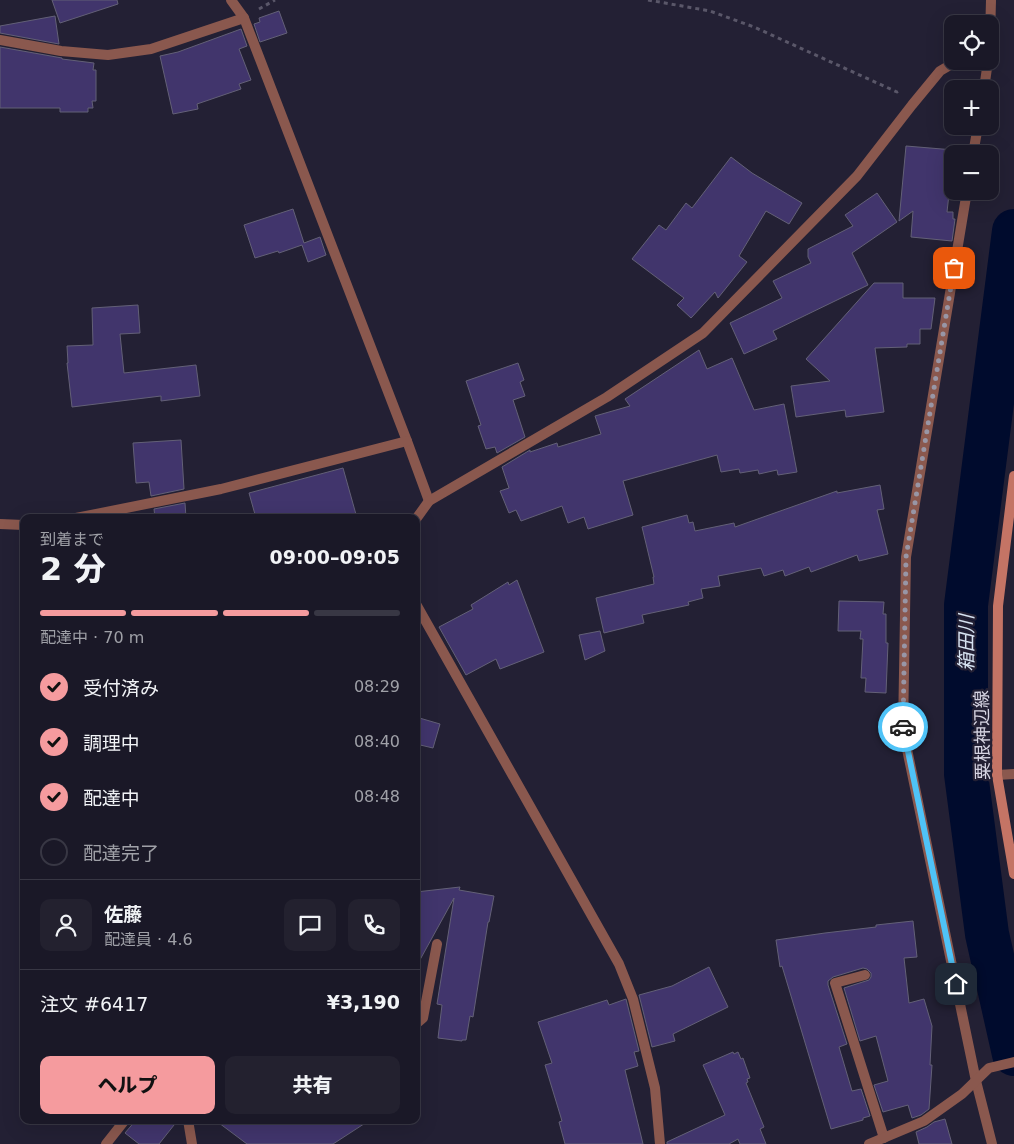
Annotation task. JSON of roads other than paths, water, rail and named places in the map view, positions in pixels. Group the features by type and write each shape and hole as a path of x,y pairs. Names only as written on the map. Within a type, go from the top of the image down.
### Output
{"main road":[{"name":"粟根神辺線","path":"1014,476 998,606 997,775 1014,874"}],"street":[{"path":"231,0 244,18 429,501"},
{"path":"991,0 991,15"},
{"path":"0,40 61,51 108,54 151,49 244,18"},
{"path":"419,514 429,501 607,396 703,333 857,176 912,105 944,69"},
{"path":"966,200 906,557 903,730 976,1081 992,1144"},
{"path":"96,514 221,489 407,441"},
{"path":"0,524 20,524"},
{"path":"420,611 619,964 633,998 655,1088 660,1144"},
{"path":"997,775 1014,774"},
{"path":"420,1021 423,1018 436,944"},
{"path":"865,975 835,983 884,1138"},
{"path":"869,1144 924,1121 962,1094 988,1068 1014,1062"},
{"path":"106,1144 122,1124"},
{"path":"189,1124 192,1144"}],"waterway":[{"name":"箱田川","path":"1014,231 966,605 966,774 987,934 1014,1054"}]}
